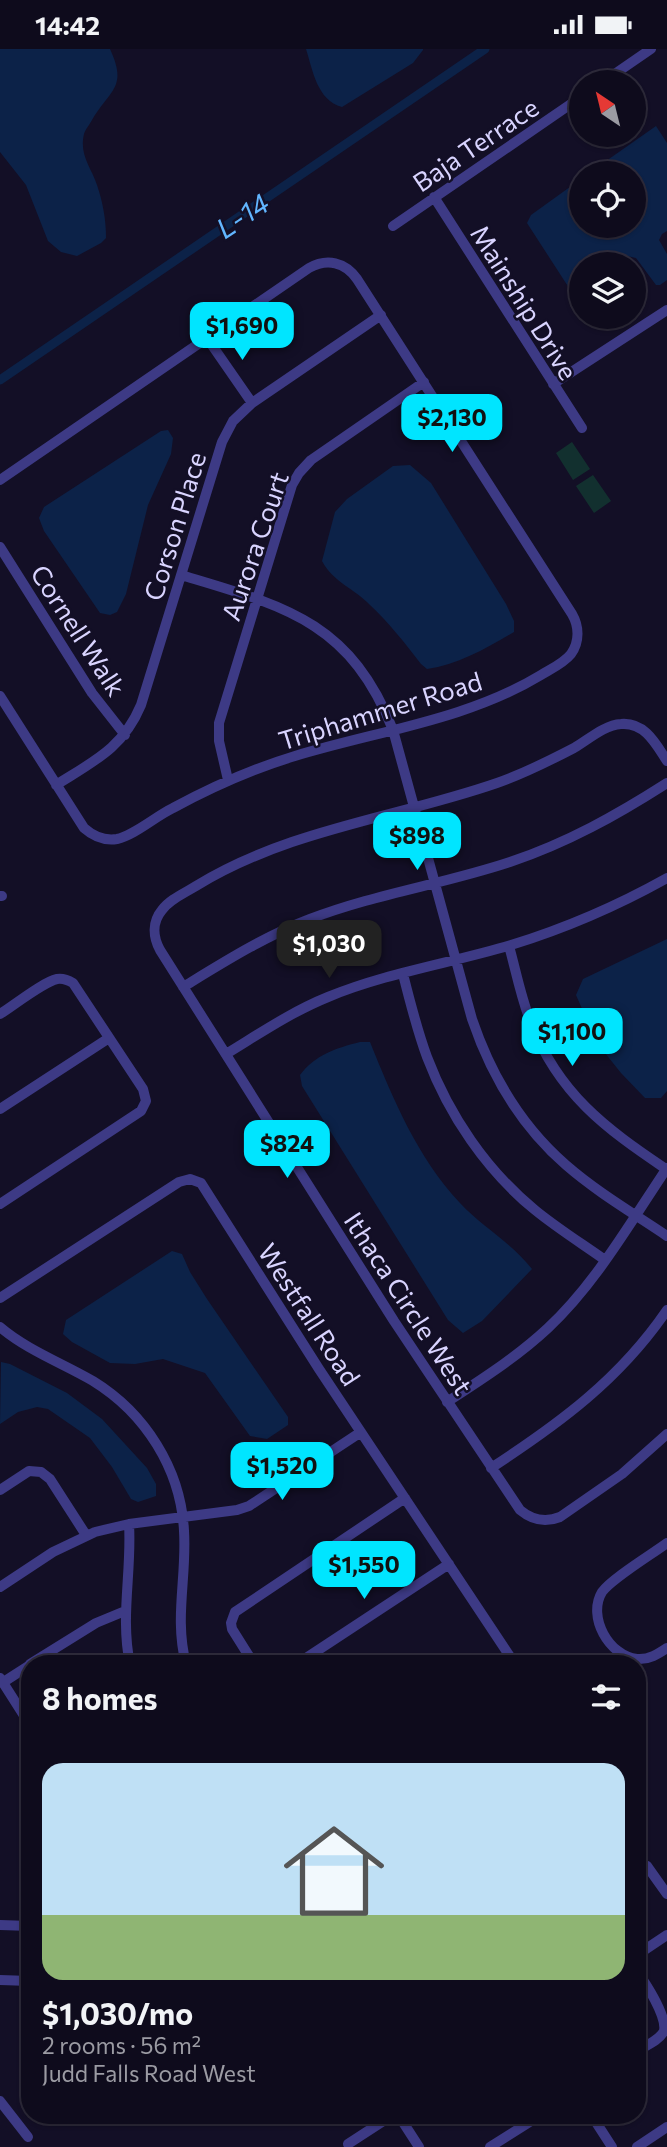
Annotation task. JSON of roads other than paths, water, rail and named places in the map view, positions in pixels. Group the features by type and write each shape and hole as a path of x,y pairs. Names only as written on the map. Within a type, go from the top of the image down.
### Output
{"street":[{"path":"620,70 651,49"},
{"name":"Baja Terrace","path":"393,226 569,105"},
{"name":"Mainship Drive","path":"434,198 582,428"},
{"name":"Triphammer Road","path":"0,480 309,268 326,262 344,266 354,274 381,315 572,614 578,637 574,649 566,659 508,693 457,712 296,756 228,781 166,811 123,837 111,839 99,838 84,828 0,696"},
{"path":"553,384 667,310"},
{"name":"Corson Place","path":"56,785 104,755 125,735 141,705 227,430 240,412 252,403 381,315"},
{"path":"207,338 252,403"},
{"name":"Aurora Court","path":"228,781 218,729 292,485 311,460 424,382"},
{"name":"Cornell Walk","path":"0,547 92,693 125,735"},
{"path":"181,575 275,604 308,621 343,649 375,690 393,730 480,1042 501,1086 532,1131 566,1165 667,1235"},
{"name":"Ithaca Circle West","path":"667,761 645,731 628,724 616,725 524,772 464,793 322,831 261,853 202,882 166,905 156,920 155,938 183,987 394,1321 524,1514 541,1520 554,1520 564,1515 622,1474 667,1434"},
{"path":"183,987 256,943 302,922 508,863 569,840 625,810 667,783"},
{"path":"226,1054 304,1008 362,985 509,946 586,919 667,878"},
{"path":"447,1402 506,1363 548,1328 585,1288 666,1168 595,1118 562,1080 531,1022 509,946"},
{"path":"403,974 428,1059 447,1101 471,1140 495,1171 533,1208 605,1260"},
{"path":"0,1014 51,981 62,978 73,983 110,1038 145,1095 146,1101 141,1111 0,1203"},
{"path":"0,1109 110,1038"},
{"name":"Westfall Road","path":"0,1298 179,1182 184,1179 196,1180 205,1188 361,1432 509,1655"},
{"path":"491,1468 550,1429 589,1398 636,1350 667,1310"},
{"path":"0,1327 21,1342 93,1381 136,1416 154,1439 176,1486 183,1517 184,1553 179,1619 184,1655"},
{"path":"0,1587 53,1552 86,1535 129,1524 237,1510 249,1506 361,1432"},
{"path":"0,1490 29,1471 41,1472 50,1479 86,1535"},
{"path":"248,1655 232,1629 235,1612 405,1498"},
{"path":"129,1524 125,1611 129,1655"},
{"path":"625,1655 615,1648 597,1619 601,1596 608,1586 667,1543"},
{"path":"311,1655 449,1564"},
{"path":"46,1655 96,1623 125,1611"},
{"path":"646,1658 667,1648"},
{"path":"21,1670 1,1681 21,1711"},
{"path":"646,1865 667,1894"},
{"path":"0,1925 21,1926"},
{"path":"646,1949 667,1935"},
{"path":"0,1980 21,1981"},
{"path":"646,1985 664,2012 667,2024 662,2035 646,2045"},
{"path":"0,2101 28,2137"},
{"path":"348,2144 379,2124"},
{"path":"404,2124 419,2147"},
{"path":"490,2147 526,2124"},
{"path":"597,2124 612,2147"},
{"path":"637,2147 667,2127"}],"water":[{"path":"0,49 110,49 115,62 117,80 86,129 83,141 84,155 101,198 106,238 77,256 61,252 48,241 26,185 0,152"},
{"path":"306,49 423,50 413,63 342,107 321,91"},
{"path":"656,126 667,143 667,231 659,240 667,254 667,280 656,285 646,272 646,252 569,252 569,288 527,223 531,215 569,188 569,238 646,238 646,161 606,161 626,147 646,147 646,133"},
{"path":"168,430 173,438 171,454 148,505 126,594 117,612 110,615 100,613 44,531 39,518 44,507 161,431"},
{"path":"410,465 431,483 514,621 514,632 493,644 461,660 427,669 377,612 338,580 322,561 335,512 347,499 393,466"},
{"path":"667,939 667,1091 661,1098 645,1098 597,1043 576,995 583,979"},
{"path":"360,1042 370,1042 408,1127 445,1185 469,1212 515,1250 532,1269 482,1321 463,1333 448,1320 302,1086 300,1075 312,1062 334,1050"},
{"path":"172,1251 182,1254 207,1299 288,1417 288,1425 267,1439 250,1436 205,1373 163,1359 135,1364 110,1363 63,1334 66,1320"},
{"path":"1,1362 67,1393 102,1419 147,1468 156,1484 156,1496 138,1502 131,1499 90,1438 48,1409 37,1407 18,1412 0,1424"}],"waterway":[{"name":"L-14","path":"0,380 485,49"}]}
